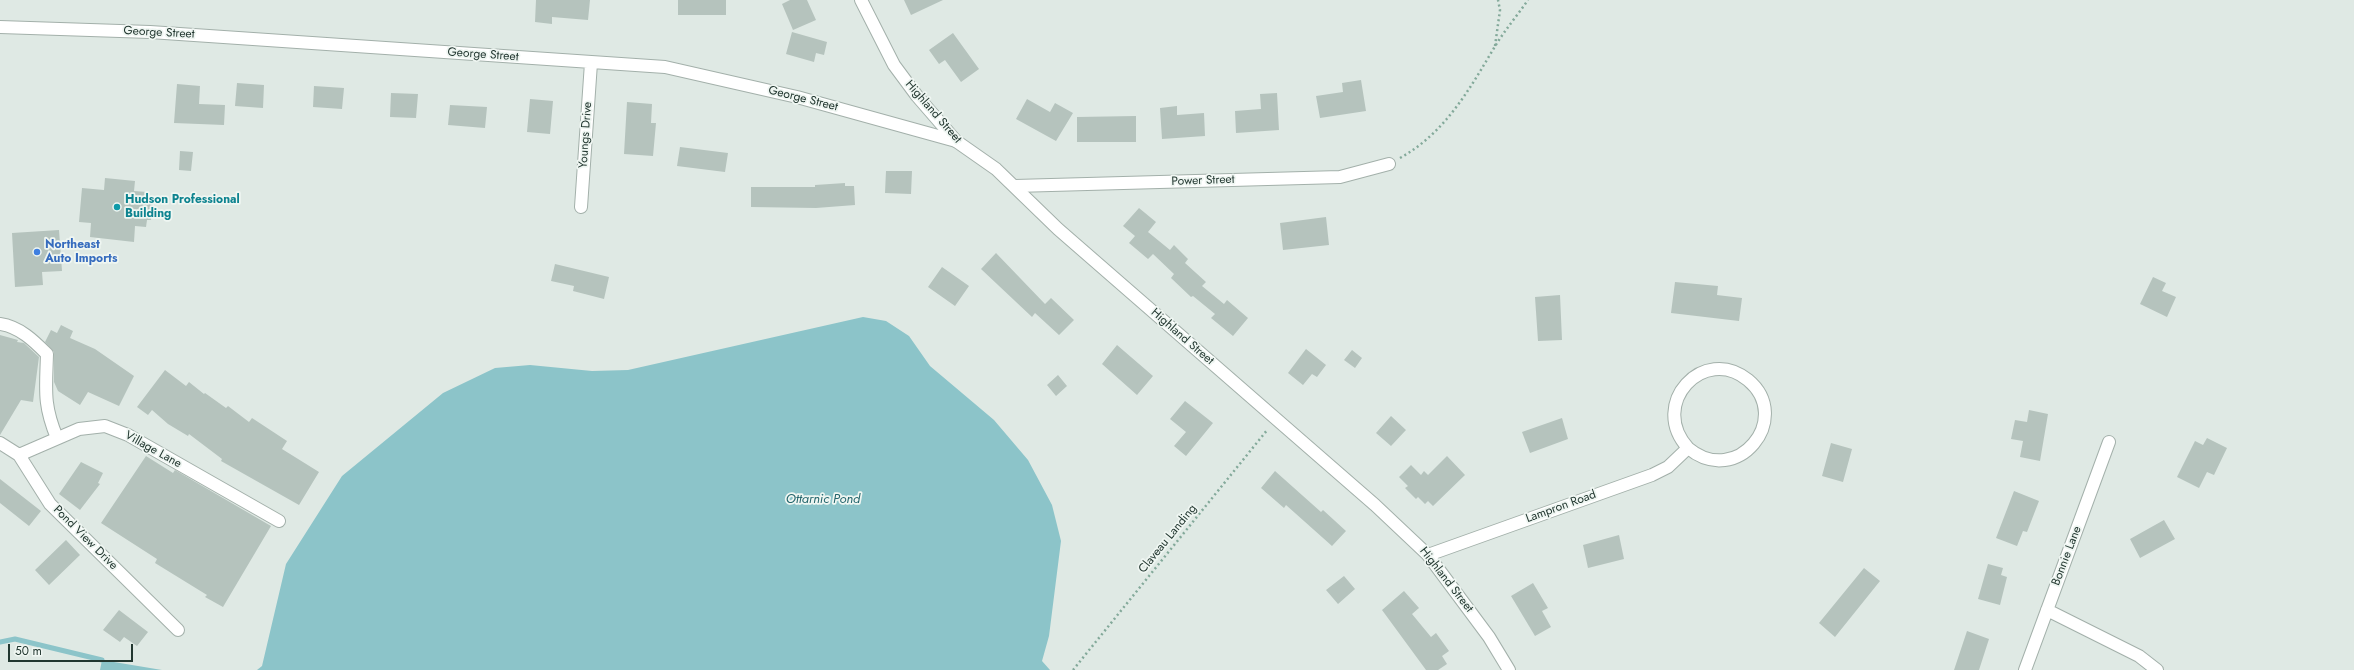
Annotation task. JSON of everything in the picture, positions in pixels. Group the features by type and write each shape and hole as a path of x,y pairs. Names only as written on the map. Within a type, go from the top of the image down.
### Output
{"street":[{"name":"Highland Street","path":"861,0 894,65 917,96 956,141 996,169 1058,229 1276,419 1428,555 1489,637 1509,670"},
{"name":"George Street","path":"0,27 150,32 665,67 797,97 956,141"},
{"name":"Youngs Drive","path":"581,207 591,63"},
{"name":"Power Street","path":"1015,186 1340,177 1389,164"},
{"path":"0,324 10,325 31,338 47,354 45,400 48,418 56,438"},
{"path":"1715,370 1736,373 1748,380 1761,398 1764,412 1763,426 1753,445 1736,458 1722,461 1704,458 1688,448 1675,429 1673,414 1676,399 1684,386 1701,374 1715,370"},
{"name":"Village Lane","path":"19,455 79,429 105,426 128,435 279,521"},
{"name":"Bonnie Lane","path":"2025,670 2109,442"},
{"name":"Pond View Drive","path":"0,443 19,455 50,504 178,630"},
{"name":"Lampron Road","path":"1428,555 1652,475 1668,467 1688,448"},
{"path":"2047,610 2139,656 2157,670"}],"path":[{"path":"1495,47 1500,10 1498,0"},
{"path":"1389,164 1426,140 1443,123 1476,80 1495,47 1528,0"},
{"name":"Claveau Landing","path":"1073,670 1276,419"}],"water":[{"name":"Ottarnic Pond","path":"863,317 886,321 909,336 930,366 994,420 1028,460 1052,505 1061,541 1049,636 1042,661 1050,670 257,670 262,666 286,564 342,476 443,393 495,368 530,365 592,371 628,370"},
{"path":"102,660 162,670 100,670"}],"building":[{"path":"536,0 590,0 588,20 552,17 552,24 535,22"},
{"path":"678,0 726,0 726,15 678,15"},
{"path":"790,0 807,0 816,20 793,30 782,4"},
{"path":"904,0 943,0 911,15"},
{"path":"792,32 827,42 824,55 816,53 814,62 786,54"},
{"path":"953,33 979,69 961,82 945,60 939,64 929,50"},
{"path":"1361,80 1366,111 1320,118 1316,96 1343,92 1342,83"},
{"path":"237,83 264,85 263,108 235,106"},
{"path":"177,84 200,86 199,104 225,105 224,125 174,123"},
{"path":"314,86 344,88 342,109 313,107"},
{"path":"391,93 418,94 416,118 390,117"},
{"path":"1277,93 1279,130 1236,133 1235,111 1261,109 1260,94"},
{"path":"530,99 553,101 550,134 527,132"},
{"path":"1027,99 1050,112 1055,103 1073,113 1056,141 1016,119"},
{"path":"627,102 652,104 651,123 656,123 653,156 624,154"},
{"path":"450,105 487,107 485,128 448,125"},
{"path":"1177,106 1177,115 1204,113 1205,136 1162,139 1160,108"},
{"path":"1136,116 1136,142 1077,142 1077,117"},
{"path":"680,147 728,153 725,172 677,166"},
{"path":"180,151 193,152 191,171 179,170"},
{"path":"886,171 912,171 911,194 885,193"},
{"name":"Hudson Professional Building","path":"105,178 135,181 134,191 147,192 147,200 153,201 151,220 147,220 146,227 135,226 134,242 90,237 91,223 79,222 82,188 104,190"},
{"path":"845,183 845,186 854,186 855,205 816,208 751,207 751,187 815,187 815,185"},
{"path":"1139,208 1156,222 1148,232 1170,250 1174,245 1188,259 1185,263 1206,282 1202,286 1224,304 1227,300 1248,318 1233,336 1211,318 1215,314 1193,296 1191,297 1171,278 1174,274 1153,254 1148,259 1129,243 1135,236 1123,226"},
{"path":"1326,217 1329,245 1283,250 1280,223"},
{"name":"Northeast Auto Imports","path":"59,230 62,271 42,272 43,285 15,287 12,233"},
{"path":"996,253 1045,304 1051,298 1074,320 1059,335 1035,313 1032,317 981,269"},
{"path":"555,264 609,277 604,299 573,291 574,286 551,281"},
{"path":"942,267 969,286 955,306 928,287"},
{"path":"2153,277 2166,283 2162,291 2176,297 2167,317 2140,304"},
{"path":"1675,282 1718,286 1717,295 1742,298 1739,321 1671,313"},
{"path":"1560,295 1562,340 1538,341 1535,297"},
{"path":"61,325 73,331 70,338 95,349 134,376 119,406 88,392 80,405 58,391 54,382 54,352 45,342 51,330 57,333"},
{"path":"0,335 18,340 17,342 24,343 39,357 33,402 21,400 0,435"},
{"path":"1117,345 1153,376 1137,395 1102,364"},
{"path":"1306,349 1326,365 1317,377 1312,374 1303,385 1288,373"},
{"path":"1352,350 1362,358 1355,368 1344,360"},
{"path":"165,370 186,386 189,382 226,408 228,406 249,422 252,418 287,441 282,449 319,472 299,505 221,461 222,459 189,434 188,436 168,424 152,410 148,415 137,407"},
{"path":"1058,375 1067,386 1056,396 1047,385"},
{"path":"1185,401 1213,423 1186,456 1174,446 1186,432 1170,419"},
{"path":"2029,410 2048,414 2040,461 2020,457 2023,441 2011,439 2015,420 2027,422"},
{"path":"1391,416 1406,430 1391,446 1376,433"},
{"path":"1562,418 1568,439 1530,453 1522,432"},
{"path":"2207,438 2227,448 2214,475 2207,472 2199,488 2177,477 2195,441 2203,445"},
{"path":"1831,443 1852,449 1843,482 1822,476"},
{"path":"146,456 173,473 175,470 271,526 223,607 205,597 207,595 155,563 157,559 101,523"},
{"path":"1447,456 1465,475 1433,506 1428,501 1425,504 1418,497 1416,499 1405,488 1408,486 1399,477 1411,465 1421,475 1424,471 1428,475"},
{"path":"81,462 103,473 98,483 100,484 80,510 59,494"},
{"path":"1275,471 1321,512 1323,510 1346,531 1332,546 1286,505 1284,508 1261,488"},
{"path":"0,479 41,511 29,526 0,503"},
{"path":"2014,491 2039,501 2027,532 2023,531 2017,546 1996,538"},
{"path":"2164,520 2175,539 2140,558 2130,539"},
{"path":"1619,535 1624,559 1588,568 1583,545"},
{"path":"66,540 80,555 49,585 35,570"},
{"path":"1988,564 2003,568 2001,575 2007,577 2000,605 1978,599"},
{"path":"1864,568 1880,581 1835,637 1819,623"},
{"path":"1344,576 1355,589 1338,604 1326,590"},
{"path":"1533,583 1548,608 1542,611 1551,627 1535,636 1511,596"},
{"path":"1404,591 1419,608 1412,614 1431,637 1436,633 1449,651 1442,656 1447,664 1438,670 1426,670 1382,610"},
{"path":"119,610 148,632 137,646 124,637 120,642 103,630"},
{"path":"1967,631 1989,639 1979,670 1954,670"}],"waterway":[{"path":"0,642 15,639 102,660"}],"place":[{"name":"Hudson Professional Building","path":"117,207"},
{"name":"Northeast Auto Imports","path":"37,252"}]}
